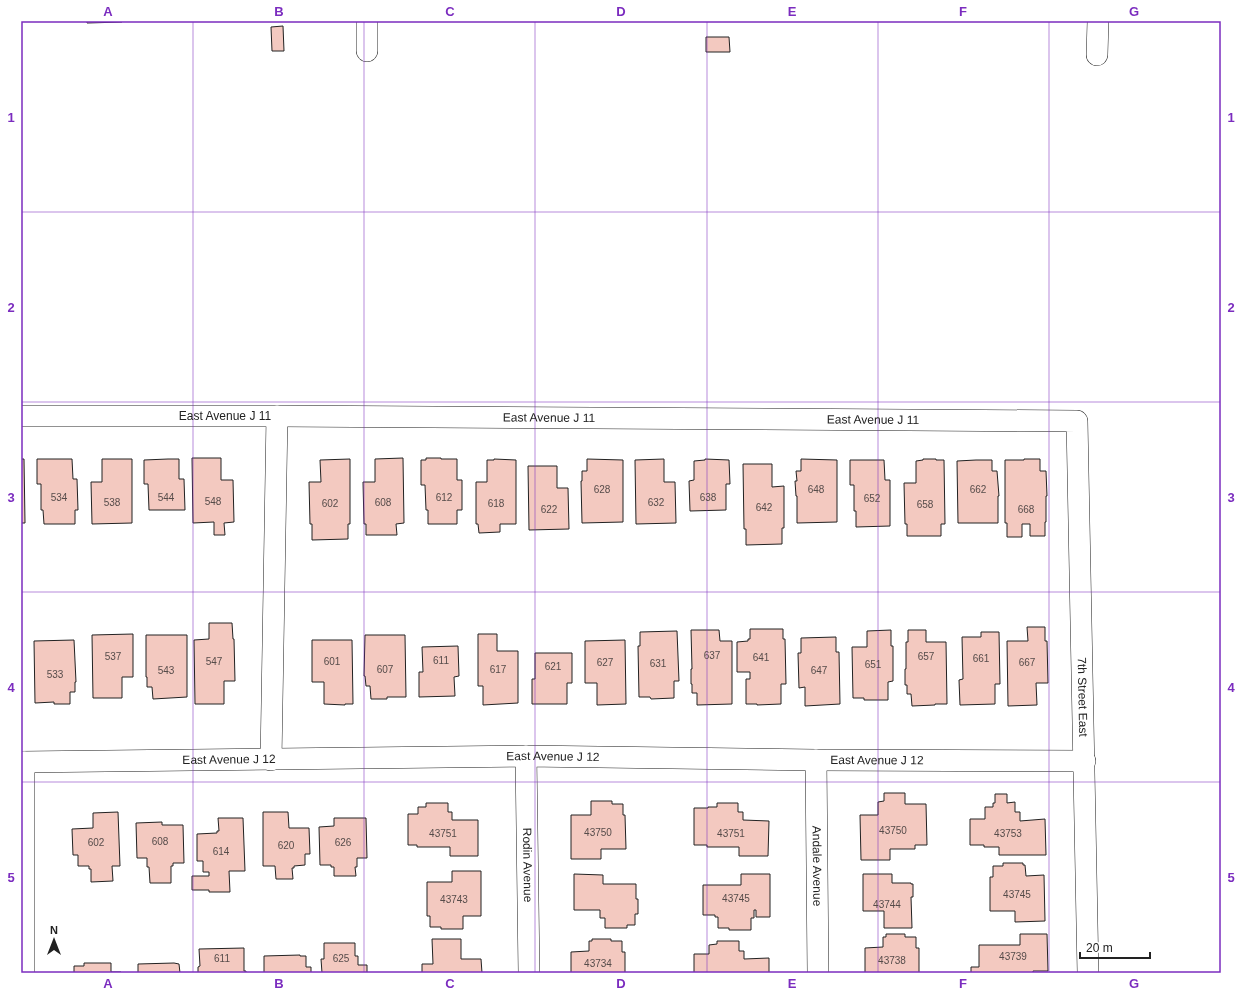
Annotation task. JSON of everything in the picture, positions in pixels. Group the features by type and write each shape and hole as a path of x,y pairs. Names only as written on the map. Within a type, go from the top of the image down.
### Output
{"street":[{"path":"367,21 367,50"},
{"path":"1097,55 1098,21"},
{"name":"East Avenue J 11","path":"21,416 277,416 1077,421"},
{"path":"271,760 277,416"},
{"name":"7th Street East","path":"1077,421 1085,761 1088,973"},
{"name":"East Avenue J 12","path":"22,762 526,756 816,760 1085,761"},
{"name":"Rodin Avenue","path":"526,756 530,973"},
{"name":"Andale Avenue","path":"816,760 818,973"},
{"path":"22,762 24,973"}],"building":[{"path":"87,21 122,21 122,22 87,23"},
{"path":"283,26 284,51 272,51 271,27"},
{"path":"706,37 729,37 730,52 706,52"},
{"path":"192,458 221,458 221,480 233,480 234,522 224,523 225,535 214,535 214,522 193,523"},
{"path":"403,458 404,523 396,524 397,535 366,535 366,524 364,524 363,482 375,482 375,459"},
{"path":"426,458 457,459 457,480 462,480 462,510 457,510 457,524 428,524 425,485 421,485 421,460 426,460"},
{"path":"21,459 24,459 25,523 21,523"},
{"path":"37,459 72,459 73,479 77,479 78,510 75,510 75,524 44,524 43,510 41,510 41,484 37,484"},
{"path":"102,459 132,459 132,523 92,524 91,482 102,482"},
{"path":"179,459 179,479 184,479 185,510 149,510 148,484 144,484 144,460"},
{"path":"350,459 350,524 348,524 348,539 312,540 309,482 321,482 320,460"},
{"path":"587,459 623,460 623,522 582,523 581,481 582,471 587,471"},
{"path":"664,459 664,482 675,482 676,523 636,524 635,460"},
{"path":"705,459 729,460 730,484 726,484 726,510 690,511 689,481 694,480 694,461"},
{"path":"801,459 837,460 837,522 797,523 797,496 795,481 797,481 796,471 801,471"},
{"path":"923,459 944,460 945,524 941,524 941,536 907,536 907,524 905,524 904,483 916,483 916,461"},
{"path":"1040,459 1040,471 1046,471 1047,496 1045,536 1030,536 1030,524 1022,524 1022,537 1007,537 1007,523 1005,523 1005,460"},
{"path":"487,460 516,460 516,524 500,524 500,532 479,533 478,524 476,524 476,482 487,482"},
{"path":"850,460 884,460 885,480 890,480 890,526 856,527 856,511 854,511 854,485 850,485"},
{"path":"992,460 992,471 997,471 999,496 998,523 958,523 957,461"},
{"path":"743,464 772,464 772,487 784,486 784,528 782,528 782,544 746,545 746,529 744,529"},
{"path":"528,466 557,466 557,488 568,488 569,529 529,530"},
{"path":"209,623 232,623 235,681 224,681 224,704 195,704 194,640 209,639"},
{"path":"1027,627 1045,627 1045,641 1047,641 1048,683 1036,683 1037,705 1008,706 1007,641 1028,641"},
{"path":"750,629 783,629 783,639 785,639 786,684 781,684 781,704 746,704 746,679 750,679 750,672 737,672 737,642 748,641 748,639 750,639"},
{"path":"691,630 719,630 720,641 732,641 732,704 697,705 697,693 692,693 691,684"},
{"path":"891,630 891,646 893,646 893,681 888,682 888,700 864,700 864,698 853,698 852,647 867,647 867,631"},
{"path":"908,630 926,630 926,642 946,642 947,704 912,706 911,694 907,694 907,685 905,685 906,642 908,642"},
{"path":"677,631 679,681 674,681 674,698 651,699 650,697 639,697 638,646 640,646 640,632"},
{"path":"981,632 999,632 1000,684 995,684 995,704 960,705 959,680 963,679 962,637 981,637"},
{"path":"133,634 133,677 122,677 122,698 93,698 92,635"},
{"path":"478,634 497,634 497,651 518,651 518,703 483,705 483,686 478,686"},
{"path":"146,635 187,635 187,697 153,699 152,687 147,687"},
{"path":"365,635 405,635 406,697 371,699 370,686 366,686 364,676"},
{"path":"836,637 836,652 839,652 840,704 805,706 805,687 799,688 798,653 801,653 801,638"},
{"path":"74,640 76,682 75,692 70,692 70,704 54,704 54,702 35,703 34,641"},
{"path":"312,640 352,640 353,704 324,704 324,682 312,682"},
{"path":"625,640 626,704 597,705 597,683 585,683 585,641"},
{"path":"458,646 459,676 454,677 455,696 419,697 419,672 423,672 422,647"},
{"path":"535,653 572,653 572,683 567,683 567,704 532,704 532,679 535,679"},
{"path":"884,793 905,793 905,804 926,804 927,845 915,845 915,849 890,849 890,860 861,860 860,815 878,815 878,802 884,801"},
{"path":"995,794 1007,794 1007,803 1015,802 1015,812 1020,812 1020,821 1045,819 1046,855 999,855 999,847 970,845 970,819 985,819 985,807 993,807 993,803 995,803"},
{"path":"591,801 612,801 612,804 623,804 623,815 625,815 626,849 601,849 601,859 571,859 571,815 591,815"},
{"path":"426,803 448,803 448,812 452,812 452,820 478,820 478,856 450,856 450,847 417,847 417,845 408,845 408,814 418,814 418,807 426,807"},
{"path":"717,803 738,803 738,812 743,812 743,820 769,821 768,856 739,856 739,847 707,847 707,845 694,845 694,808 717,807"},
{"path":"118,812 120,866 112,866 113,881 91,882 91,869 89,869 89,866 78,866 78,855 73,855 72,829 93,828 93,813"},
{"path":"263,812 288,812 289,828 309,828 310,854 305,854 305,865 294,866 294,868 292,868 293,879 276,879 275,866 263,866"},
{"path":"218,818 243,818 245,871 229,871 230,892 192,890 192,876 209,876 209,872 203,872 203,861 197,861 197,834 217,833 217,831 219,831"},
{"path":"334,818 366,818 367,858 357,858 357,867 355,867 356,876 334,876 334,867 331,867 331,865 320,865 319,827 334,826"},
{"path":"162,822 162,825 183,825 184,863 173,863 173,866 171,866 171,883 150,883 147,858 137,858 136,823"},
{"path":"1003,863 1023,863 1023,865 1025,865 1026,876 1044,875 1045,921 1015,922 1015,911 990,911 990,877 993,877 993,866 1003,866"},
{"path":"452,871 481,871 481,916 463,916 463,929 441,929 441,927 430,927 430,916 427,916 427,882 452,882"},
{"path":"574,874 603,875 603,884 636,884 638,914 635,914 635,925 627,925 627,928 605,928 605,918 600,918 600,910 574,910"},
{"path":"741,874 770,874 770,917 756,917 756,910 754,910 754,918 751,918 751,930 729,930 729,928 718,928 718,917 715,917 715,915 703,915 703,885 741,885"},
{"path":"863,874 892,874 892,883 913,884 913,897 911,897 912,928 884,928 884,911 863,911"},
{"path":"886,934 905,934 905,937 916,937 916,948 919,948 919,973 865,973 865,948 883,947 883,937 886,937"},
{"path":"1020,934 1047,934 1048,971 1033,971 1035,973 971,973 971,967 979,967 979,945 1020,945"},
{"path":"432,939 461,939 461,959 481,959 482,973 422,973 422,964 433,964"},
{"path":"592,939 611,939 611,941 622,941 622,952 625,952 625,973 571,973 571,952 589,951 589,941 592,941"},
{"path":"717,941 739,941 739,951 744,951 744,959 769,958 769,973 694,973 694,954 709,954 709,945 717,944"},
{"path":"324,943 355,943 355,956 358,956 358,965 367,965 367,973 322,973 321,959 324,959"},
{"path":"244,948 244,971 246,971 246,973 198,973 198,967 200,966 199,949"},
{"path":"264,956 306,956 306,967 311,967 311,973 264,973"},
{"path":"84,963 111,963 111,972 121,973 74,973 74,966 84,966"},
{"path":"138,964 179,964 180,973 138,973"}]}
